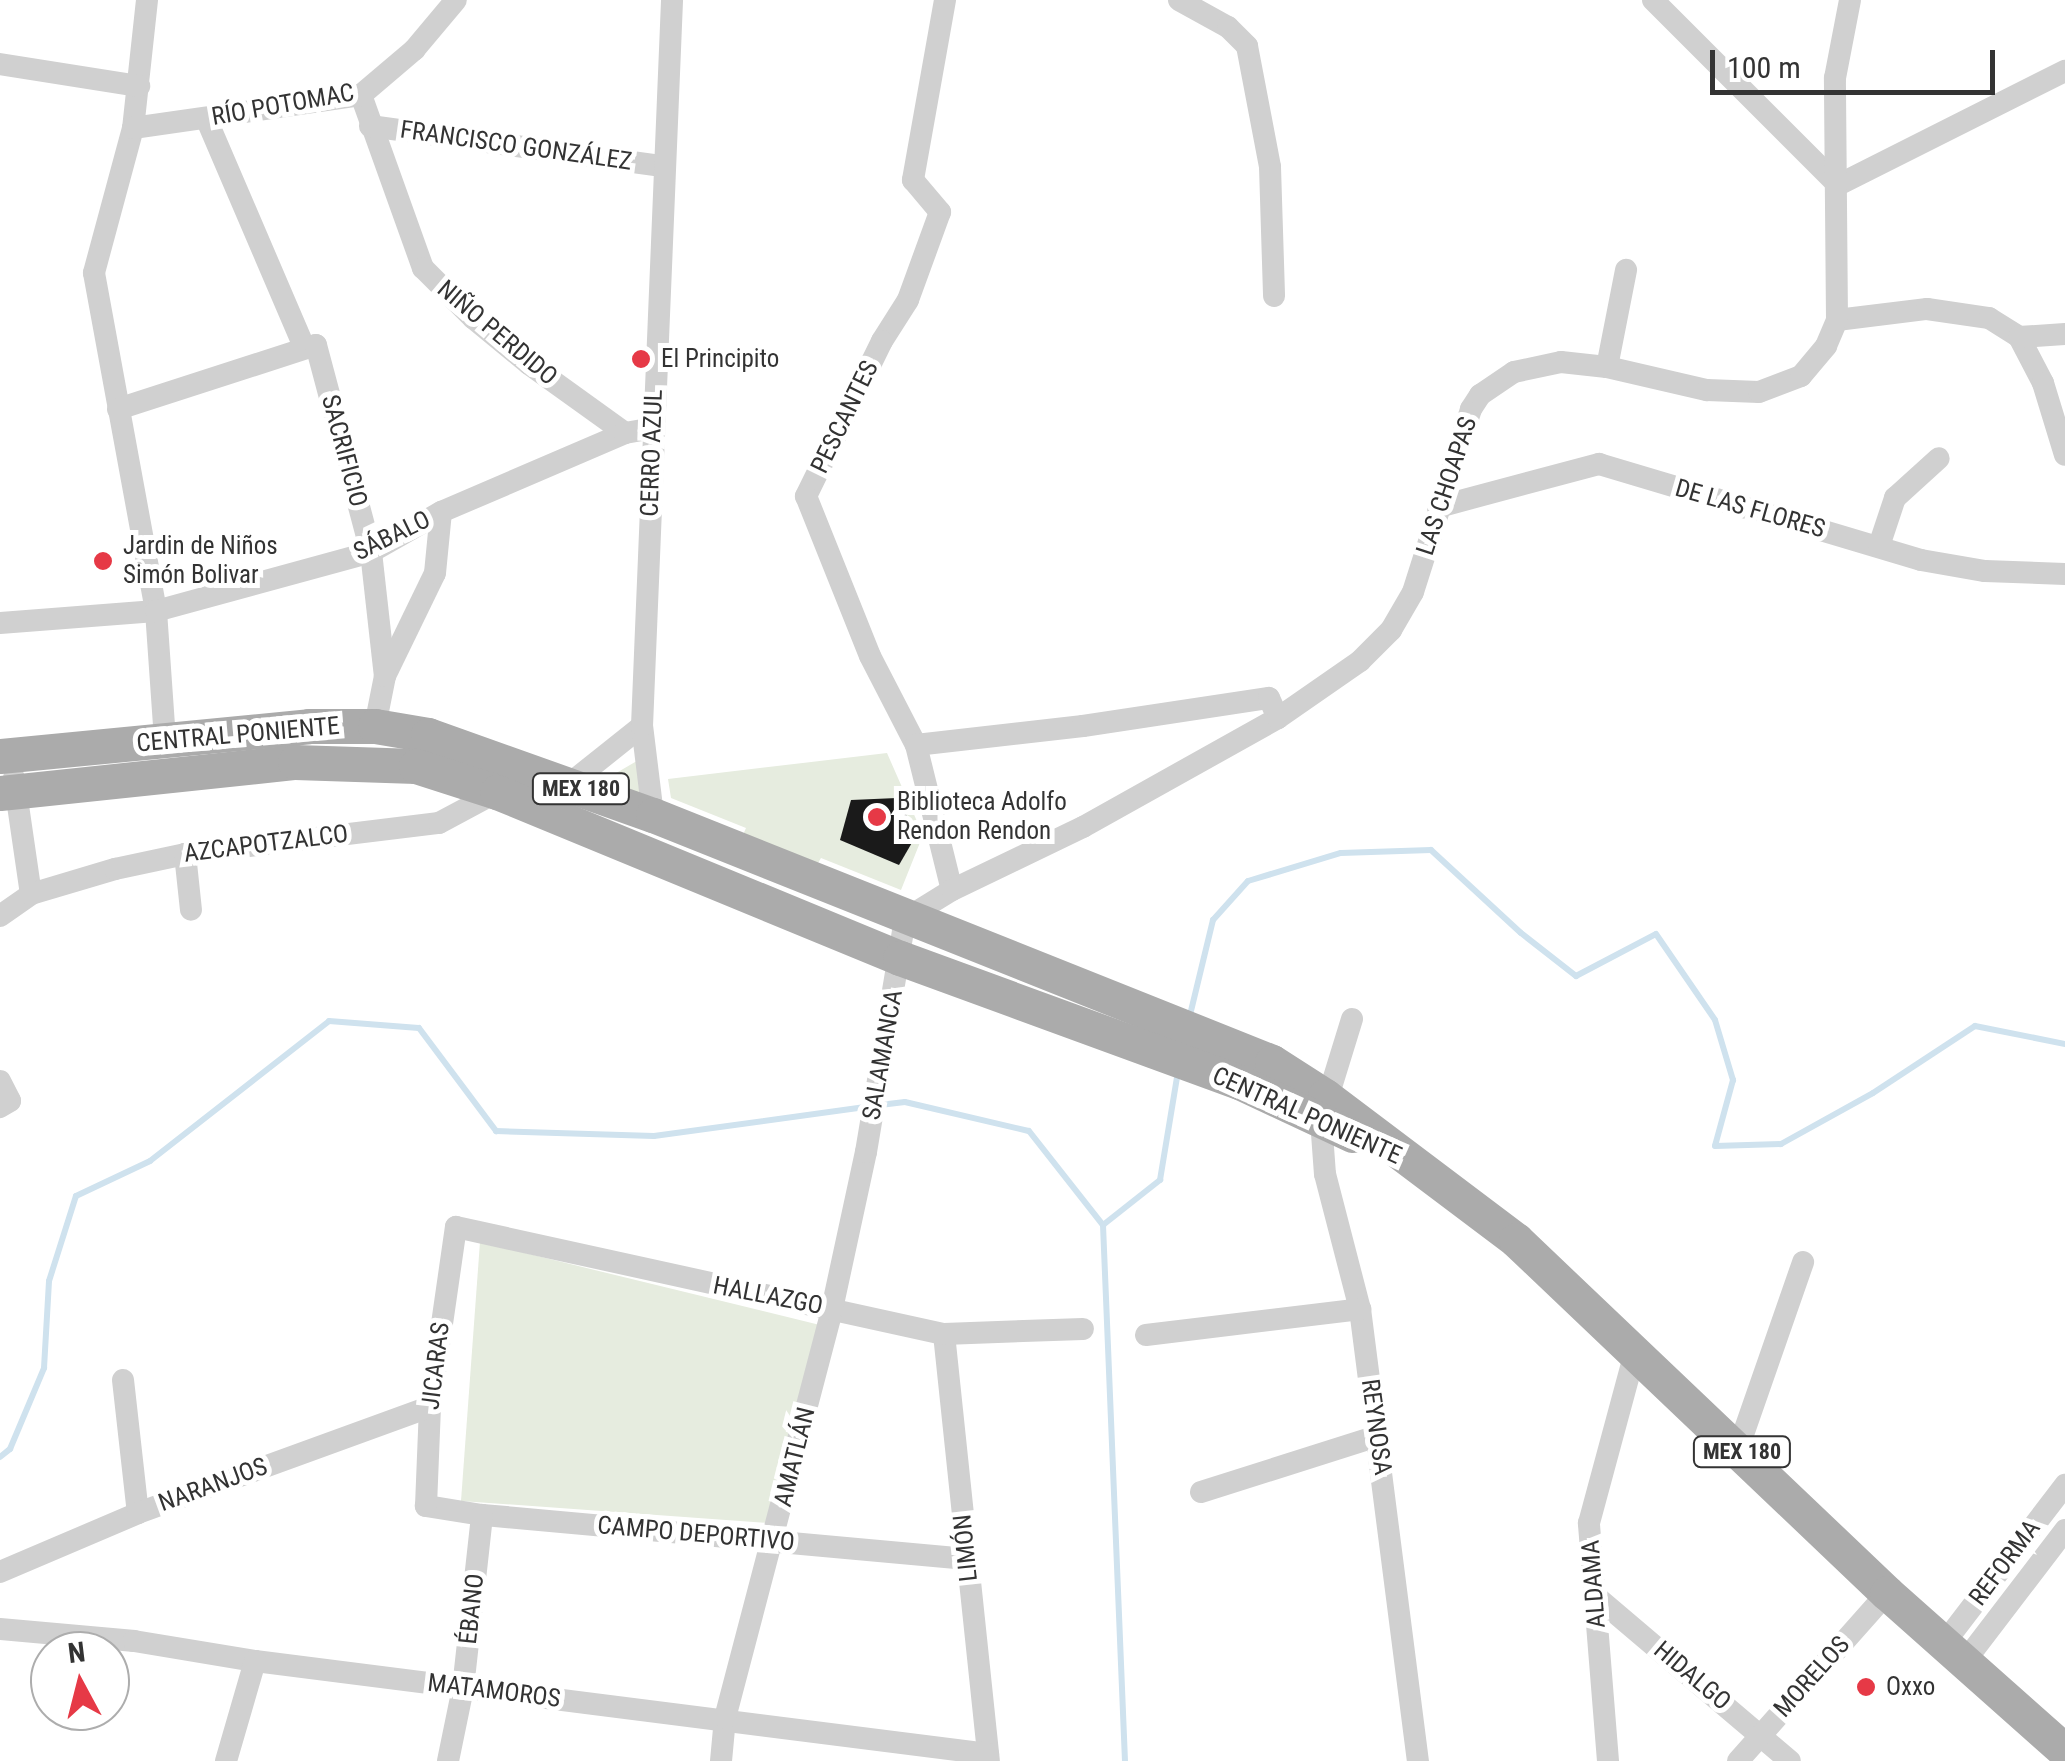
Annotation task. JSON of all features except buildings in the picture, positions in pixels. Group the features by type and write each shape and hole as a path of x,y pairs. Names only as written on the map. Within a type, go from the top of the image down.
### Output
{"main road":[{"name":"CENTRAL PONIENTE","path":"5,756 309,726 375,726 467,746 556,798 900,958 1126,1021"},
{"name":"CENTRAL PONIENTE","path":"8,792 295,762 363,761 416,766 497,792 654,815 905,919 1126,1021 1243,1066 1323,1108 1411,1164 1516,1240 1634,1352"},
{"name":"MEX 180","path":"1634,1352 1887,1593 2065,1751"}],"street":[{"path":"146,0 133,128 94,273 156,611 165,740"},
{"name":"RÍO POTOMAC","path":"133,128 361,95 414,50 456,0"},
{"name":"CERRO AZUL","path":"654,815 642,726 662,166 672,0"},
{"name":"PESCANTES","path":"945,0 914,180 940,212 908,300 882,342 806,496 870,656 916,745 952,890"},
{"path":"1180,0 1228,27 1246,46 1270,167 1274,296"},
{"path":"1653,0 1838,185 2065,72"},
{"name":"LAS CHOAPAS","path":"905,919 952,890 1083,827 1278,718 1360,661 1391,630 1413,592 1471,410 1491,386 1538,364 1607,367 1707,390 1759,392 1801,376 1826,346 1837,320 1835,78 1850,0"},
{"path":"0,64 139,86"},
{"name":"NIÑO PERDIDO","path":"361,95 423,268 514,352 625,433"},
{"name":"SACRIFICIO","path":"206,118 310,346 371,552 385,676"},
{"name":"FRANCISCO GONZÁLEZ","path":"370,126 662,166"},
{"path":"1607,367 1626,270"},
{"path":"1837,320 1928,309 1989,318 2019,337 2043,383 2065,455"},
{"path":"2019,337 2065,334"},
{"path":"118,409 310,346"},
{"name":"SÁBALO","path":"0,623 156,611 371,552 442,512 625,433 654,428"},
{"path":"1880,546 1896,498 1939,458"},
{"name":"DE LAS FLORES","path":"1438,506 1598,464 1921,560 1985,571 2065,574"},
{"name":"SACRIFICIO","path":"375,726 385,676 434,573 442,512"},
{"path":"916,745 1083,726 1268,698 1278,718"},
{"path":"556,798 642,726"},
{"path":"5,756 8,792 32,894"},
{"name":"AZCAPOTZALCO","path":"0,916 32,894 185,854 439,822 497,792"},
{"path":"185,854 191,910"},
{"path":"900,958 905,919"},
{"name":"SALAMANCA","path":"866,1152 900,958"},
{"path":"1323,1108 1352,1018"},
{"path":"0,1080 10,1102 0,1108"},
{"name":"REYNOSA","path":"1323,1108 1325,1174 1360,1310 1418,1761"},
{"name":"AMATLÁN","path":"721,1761 725,1718 774,1542 866,1152"},
{"name":"HALLAZGO","path":"456,1227 635,1270 944,1334 1083,1329"},
{"name":"JICARAS","path":"426,1506 430,1407 456,1227"},
{"path":"1738,1448 1803,1262"},
{"path":"1146,1334 1360,1310"},
{"name":"LIMÓN","path":"944,1334 989,1757"},
{"name":"ALDAMA","path":"1608,1761 1590,1523 1634,1352"},
{"path":"122,1380 138,1512"},
{"name":"NARANJOS","path":"0,1572 138,1512 430,1407"},
{"path":"1202,1492 1378,1436"},
{"name":"REFORMA","path":"1955,1651 2024,1539 2065,1485"},
{"name":"CAMPO DEPORTIVO","path":"426,1506 482,1515 967,1559"},
{"name":"ÉBANO","path":"448,1761 463,1688 482,1515"},
{"name":"REFORMA","path":"1955,1651 2065,1530"},
{"path":"2024,1539 2045,1556"},
{"name":"MORELOS","path":"1738,1761 1887,1593"},
{"name":"HIDALGO","path":"1593,1594 1790,1761"},
{"name":"MATAMOROS","path":"0,1629 134,1641 463,1688 725,1718 989,1757"},
{"path":"226,1761 254,1660"}],"shaded area":[{"path":"887,753 923,835 901,890 821,858 818,863 742,837 746,828 671,798 668,779"},
{"path":"642,758 644,801 599,783"},
{"path":"480,1242 824,1326 768,1523 461,1501"}],"waterway":[{"path":"1190,1015 1213,920 1248,881 1341,853 1431,850 1521,933 1576,976 1656,934 1715,1020 1733,1080 1715,1146 1781,1144 1873,1093 1975,1026 2065,1044"},
{"path":"0,1457 10,1449 44,1368 49,1281 76,1196 150,1161 329,1021 419,1028 496,1131 654,1136 867,1107"},
{"path":"1103,1225 1160,1180 1178,1071"},
{"path":"880,1105 905,1102 1029,1131 1103,1225 1125,1761"}],"place":[{"name":"El Principito","path":"641,359"},
{"name":"Jardin de Niños Simón Bolivar","path":"103,561"},
{"name":"Biblioteca Adolfo Rendon Rendon","path":"877,817"},
{"name":"Oxxo","path":"1866,1687"}]}
